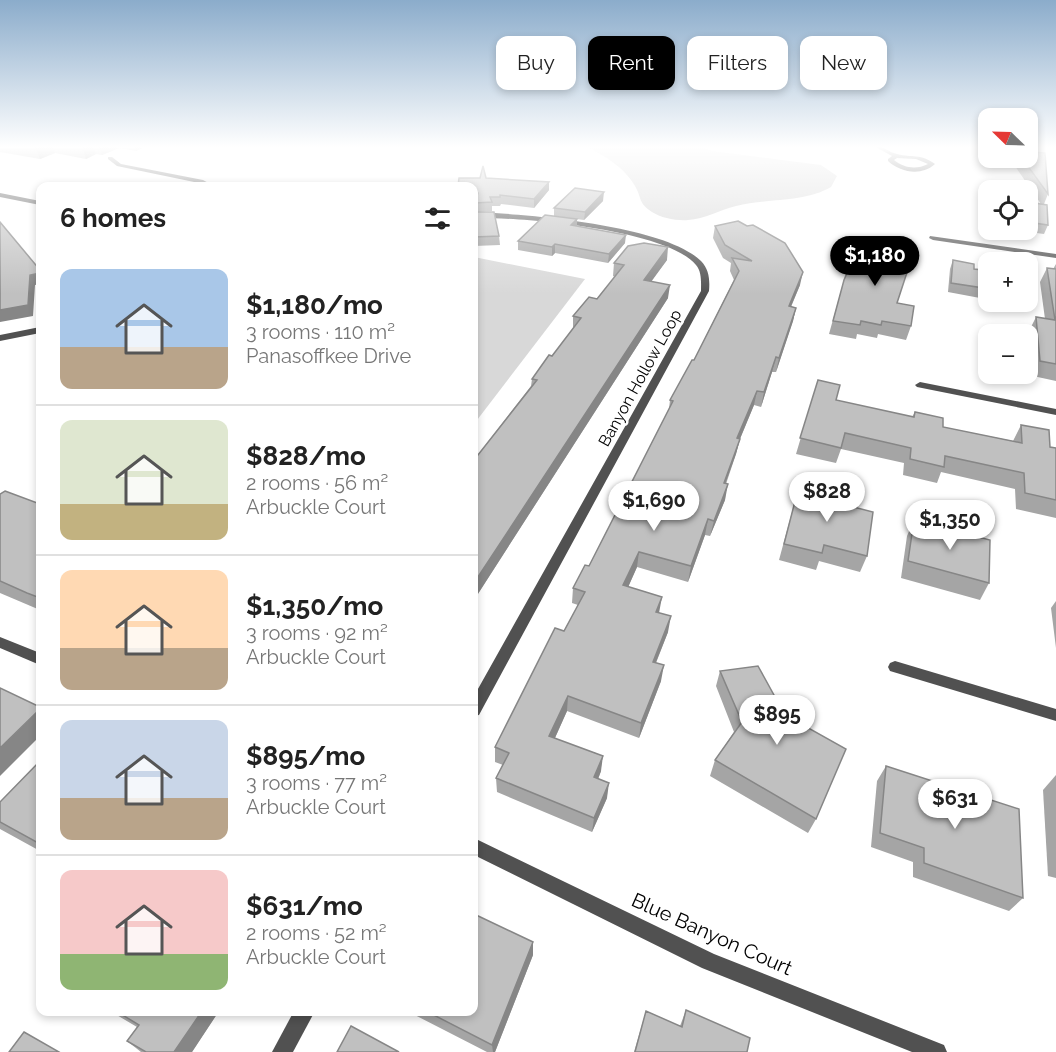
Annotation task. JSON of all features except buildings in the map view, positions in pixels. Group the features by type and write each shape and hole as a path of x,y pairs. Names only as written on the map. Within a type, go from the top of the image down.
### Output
{"street":[{"path":"0,195 36,202"},
{"name":"Banyon Hollow Loop","path":"478,216 537,218 654,238 677,247 696,260 703,269 706,281 705,291 478,703"},
{"path":"933,238 1056,256"},
{"path":"0,338 36,331"},
{"path":"920,385 1056,412"},
{"path":"0,642 36,657"},
{"path":"895,668 1056,715"},
{"name":"Blue Banyon Court","path":"478,848 709,961 937,1052"},
{"path":"282,1052 302,1016"}],"shaded area":[{"path":"639,195 811,195 748,204 684,220 660,216 642,203"},
{"path":"478,258 585,279 478,419"}]}
